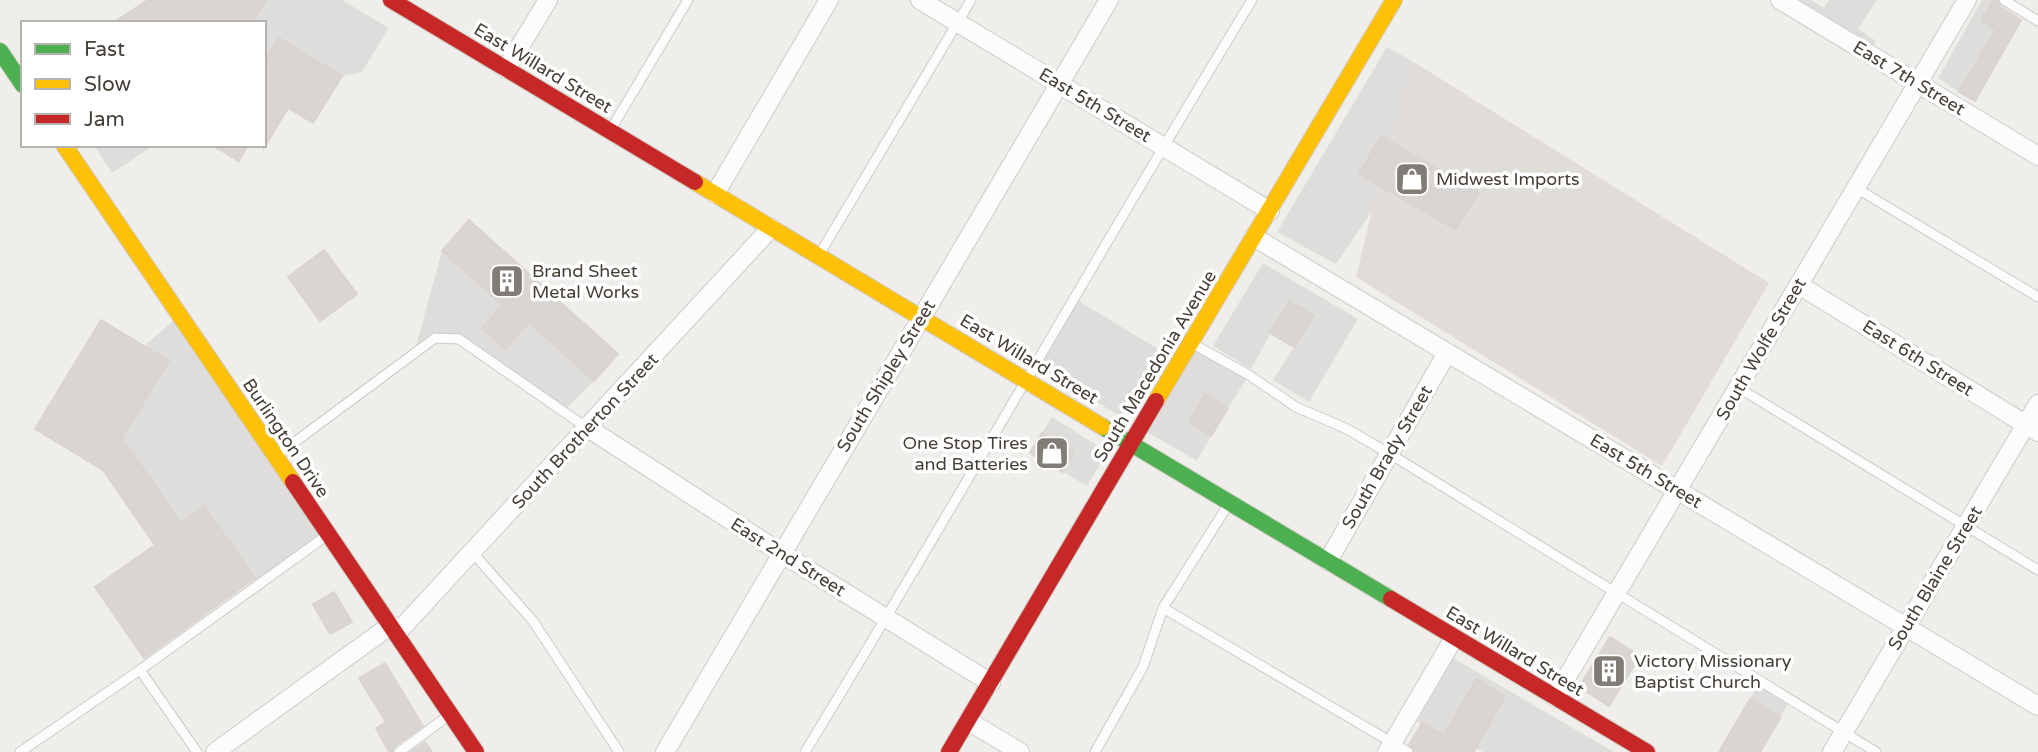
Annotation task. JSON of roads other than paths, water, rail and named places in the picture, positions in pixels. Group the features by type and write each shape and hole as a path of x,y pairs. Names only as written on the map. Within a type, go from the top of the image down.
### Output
{"street":[{"name":"East Willard Street","path":"391,0 409,4 506,69 1647,752"},
{"path":"506,69 548,0"},
{"path":"715,194 829,0"},
{"name":"East 5th Street","path":"920,0 1269,211"},
{"name":"South Shipley Street","path":"665,752 1109,0"},
{"name":"South Macedonia Avenue","path":"949,752 1394,0"},
{"name":"East 7th Street","path":"1780,0 2038,156"},
{"name":"South Wolfe Street","path":"1555,696 1966,0"},
{"path":"0,51 21,82"},
{"name":"Burlington Drive","path":"65,147 476,752"},
{"name":"South Brotherton Street","path":"215,752 394,629 473,553 771,228"},
{"name":"East 5th Street","path":"1254,237 2038,706"},
{"name":"East 6th Street","path":"1799,285 2032,428"},
{"name":"South Brady Street","path":"1328,561 1447,354"},
{"name":"South Blaine Street","path":"1832,752 1965,527 2032,428 2038,404"},
{"name":"East 2nd Street","path":"588,428 781,553 991,683"},
{"path":"1395,749 1454,638"},
{"path":"968,720 1020,752"}],"lane":[{"path":"610,130 688,0"},
{"path":"818,256 971,0"},
{"path":"805,752 1252,0"},
{"path":"2004,0 2038,21"},
{"path":"1856,188 2038,297"},
{"path":"275,457 435,338 459,339 588,428"},
{"path":"1191,343 1249,375 1296,407 1347,429 1390,454 1876,752"},
{"path":"1739,388 2038,570"},
{"path":"1095,752 1143,667 1163,608 1230,502"},
{"path":"20,752 140,670 328,534"},
{"path":"473,553 533,621 619,752"},
{"path":"1163,608 1395,749"},
{"path":"140,670 197,752"},
{"path":"399,752 451,715"}],"place":[{"name":"Midwest Imports","path":"1412,179"},
{"name":"Brand Sheet Metal Works","path":"507,281"},
{"name":"One Stop Tires and Batteries","path":"1052,453"},
{"name":"Victory Missionary Baptist Church","path":"1609,671"}]}
